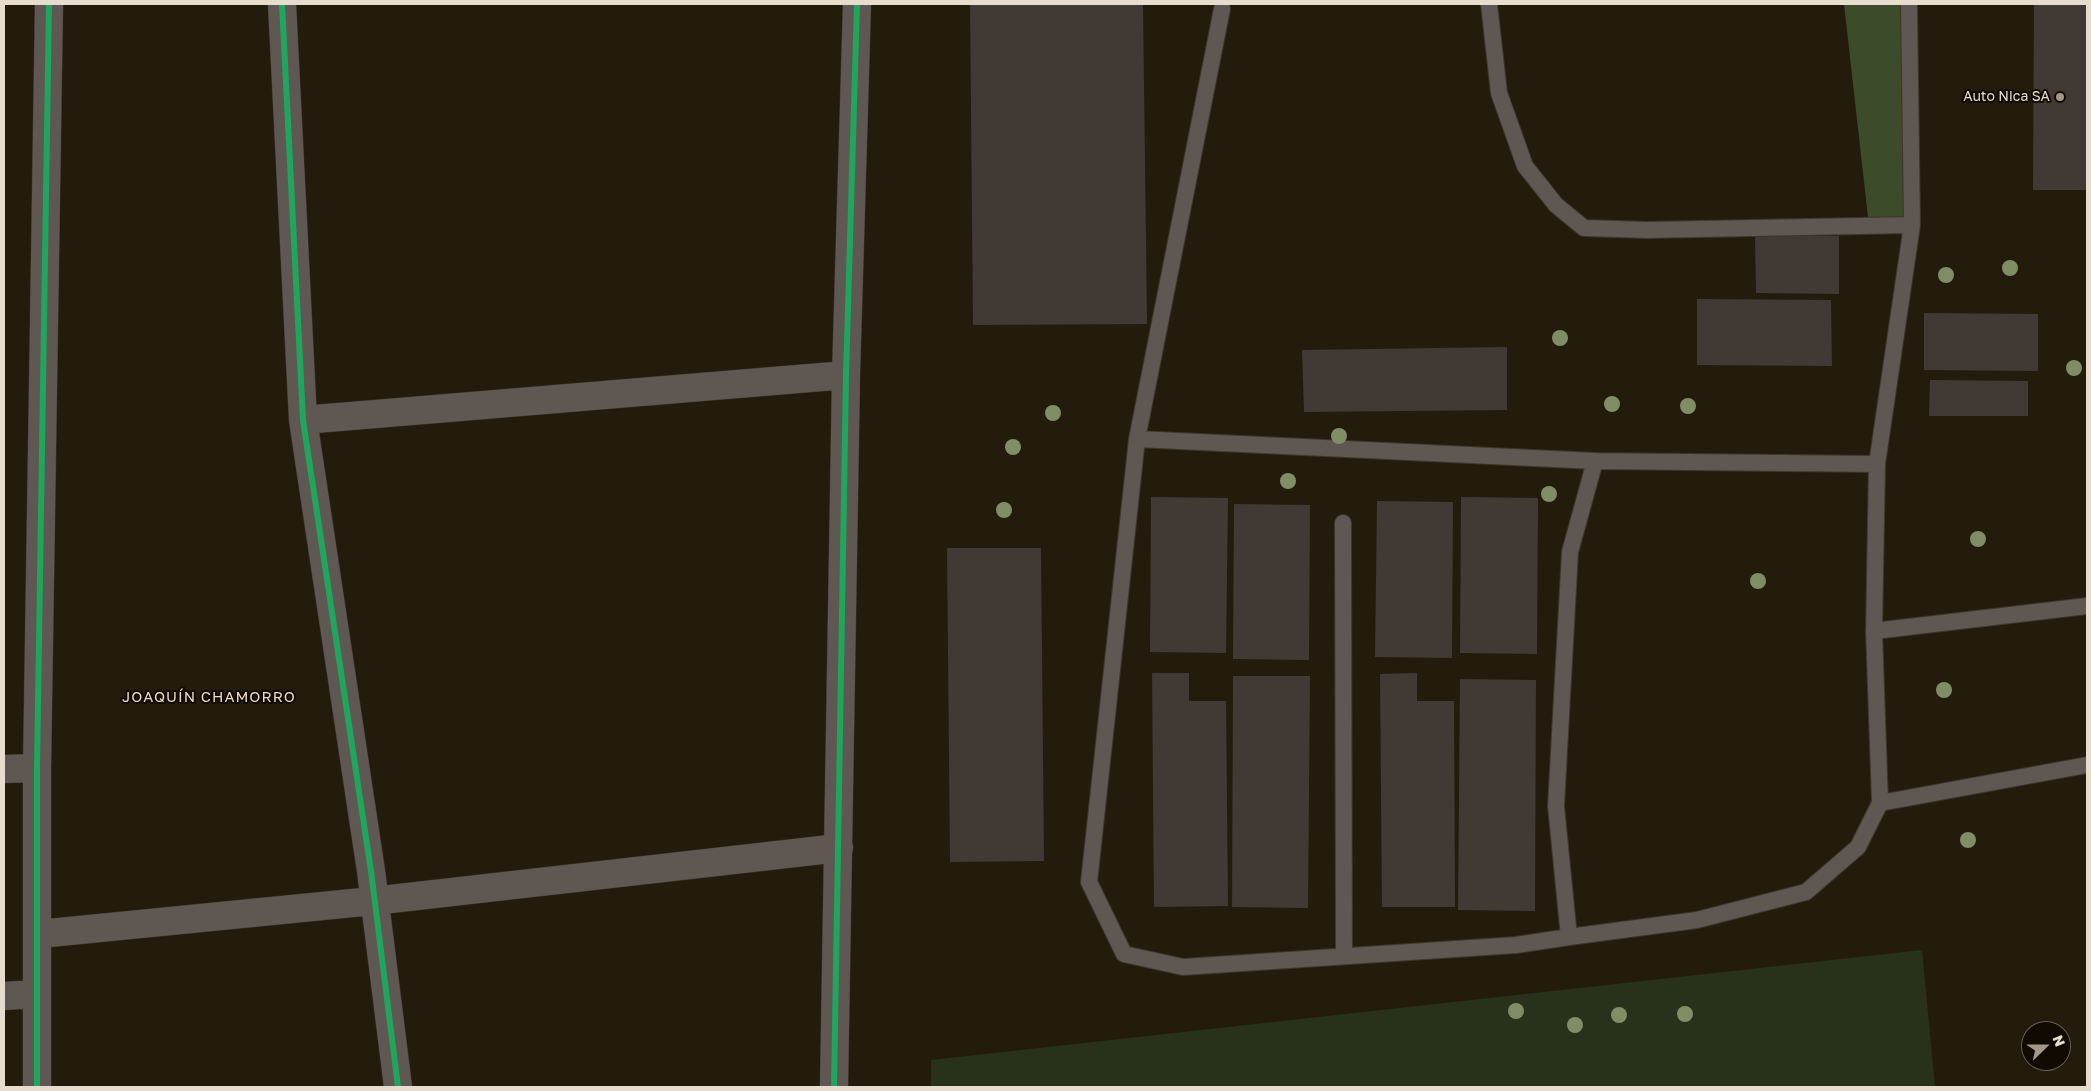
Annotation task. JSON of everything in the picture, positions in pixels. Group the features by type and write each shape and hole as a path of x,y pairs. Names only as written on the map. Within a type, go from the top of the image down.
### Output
{"street":[{"path":"37,1087 36,994 39,934 37,768 49,4"},
{"path":"282,4 303,420 370,861 373,901 398,1087"},
{"path":"834,1087 840,848 846,376 857,4"},
{"path":"303,420 846,376"},
{"path":"4,769 37,768"},
{"path":"39,934 373,901 840,848"},
{"path":"4,996 36,994"}],"lane":[{"path":"1489,4 1499,93 1525,166 1556,205 1584,228 1647,230 1912,225"},
{"path":"1222,9 1137,439 1088,882 1124,954 1183,967 1516,945 1697,920 1806,892 1858,848 1880,803 1874,631 1877,464 1912,225 1909,4"},
{"path":"1137,439 1595,461 1877,464"},
{"path":"1569,938 1556,806 1570,552 1595,461"},
{"path":"1343,522 1344,956"},
{"path":"1874,631 2087,606"},
{"path":"1880,803 2087,766"}],"green space":[{"path":"1844,4 1909,4 1912,225 1869,226"},
{"path":"1922,950 1935,1087 931,1087 931,1060"}],"building":[{"path":"970,4 1143,4 1147,324 973,325"},
{"name":"Auto Nica SA","path":"2034,4 2087,4 2087,190 2033,190"},
{"path":"1755,236 1839,236 1839,294 1756,293"},
{"path":"1697,299 1831,300 1832,366 1697,365"},
{"path":"1924,313 2038,314 2038,371 1924,370"},
{"path":"1507,347 1507,410 1304,412 1302,350"},
{"path":"1930,380 2028,381 2028,416 1929,416"},
{"path":"1151,497 1228,498 1226,653 1150,652"},
{"path":"1461,497 1538,498 1537,654 1460,653"},
{"path":"1377,501 1453,502 1452,658 1375,657"},
{"path":"1234,504 1310,505 1309,660 1233,659"},
{"path":"947,548 1041,548 1044,861 950,862"},
{"path":"1152,673 1189,673 1189,701 1226,701 1228,906 1154,907"},
{"path":"1417,673 1417,701 1454,701 1455,907 1382,907 1380,674"},
{"path":"1233,676 1310,676 1308,908 1232,907"},
{"path":"1460,679 1536,680 1535,911 1458,910"}],"cycle path":[{"path":"37,1087 37,768 49,4"},
{"path":"282,4 303,420 371,871 398,1087"},
{"path":"834,1087 846,375 857,4"}],"place":[{"name":"Auto Nica SA","path":"2060,97"}],"district":[{"name":"JOAQUÍN CHAMORRO","path":"209,697"}]}
